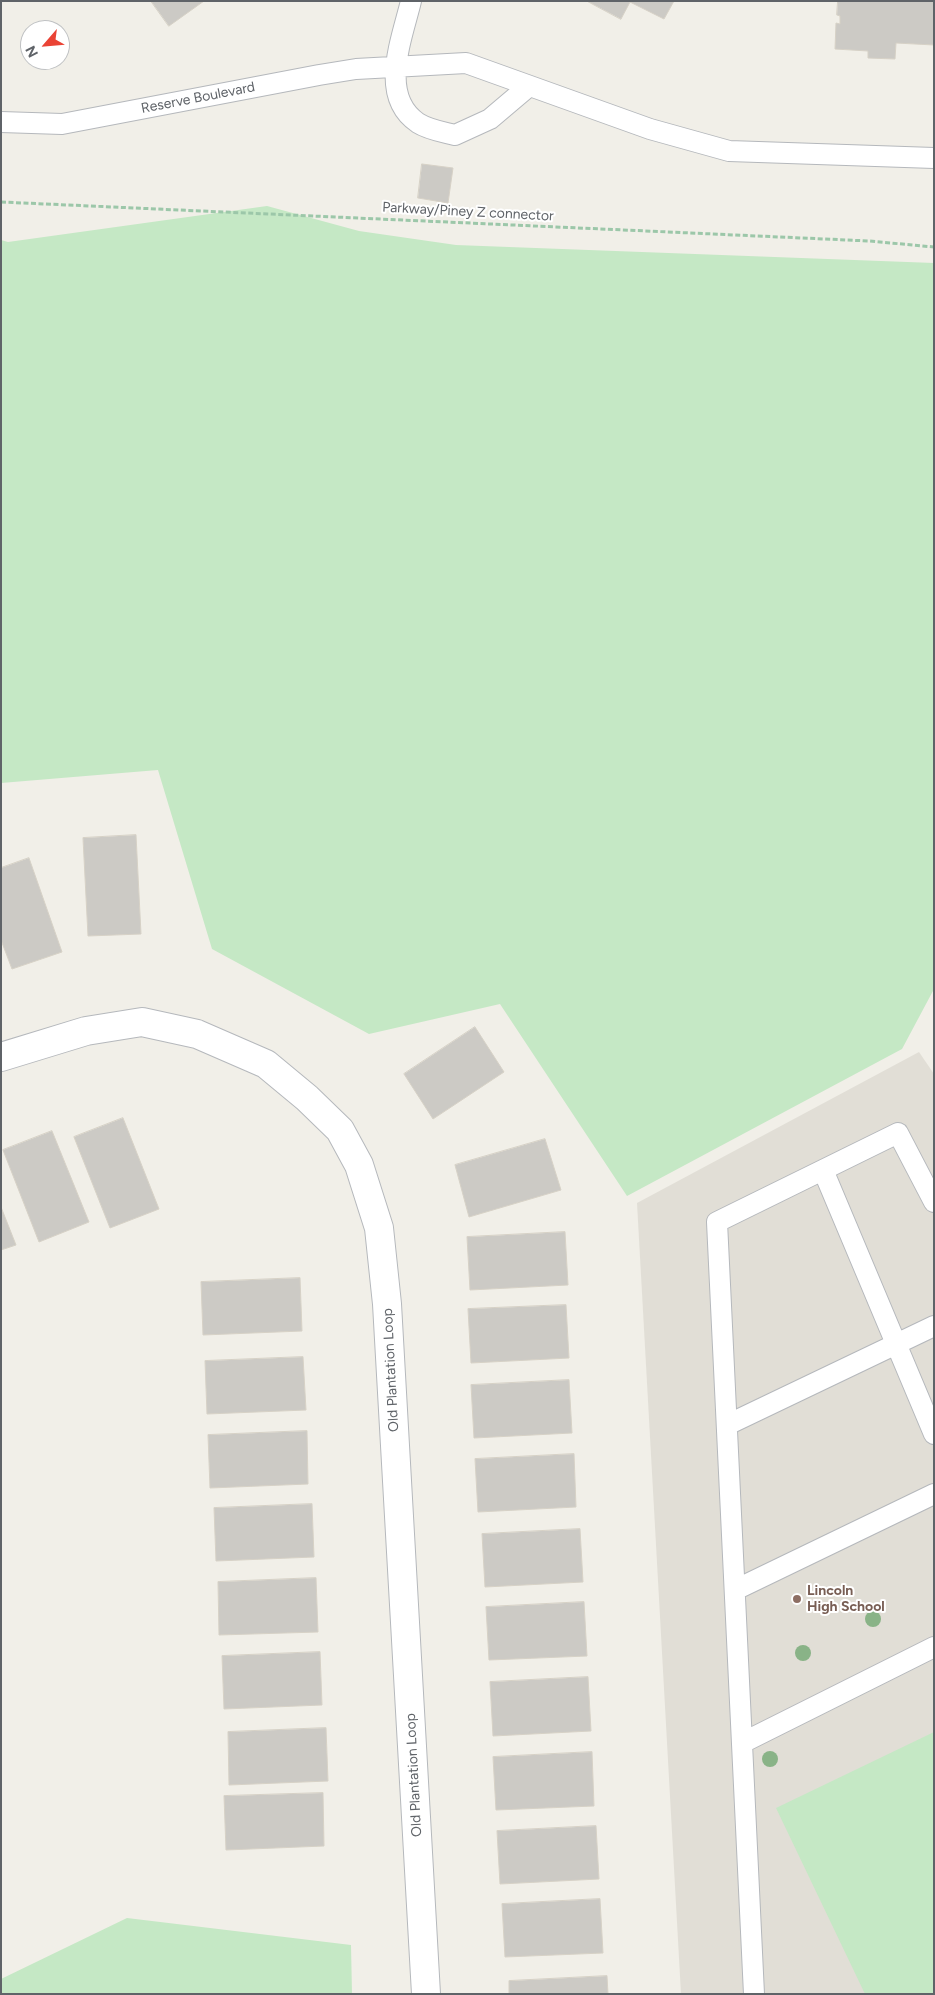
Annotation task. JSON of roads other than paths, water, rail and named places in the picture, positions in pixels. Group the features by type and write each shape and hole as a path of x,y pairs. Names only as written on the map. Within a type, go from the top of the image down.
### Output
{"street":[{"name":"Old Plantation Loop","path":"1,1057 86,1031 142,1022 197,1034 266,1064 308,1098 340,1130 359,1165 378,1228 387,1304 426,1994"}],"lane":[{"path":"411,1 396,67 396,92 404,109 419,123 455,135 490,118 529,86"},
{"name":"Reserve Boulevard","path":"1,122 62,124 319,74 356,69 466,63 650,129 729,151 934,158"},
{"path":"754,1994 717,1222 898,1133 934,1202"},
{"path":"823,1170 934,1434"},
{"path":"727,1425 934,1326"},
{"path":"735,1590 934,1494"},
{"path":"742,1743 934,1648"}],"place":[{"name":"Lincoln High School","path":"797,1599"}]}
